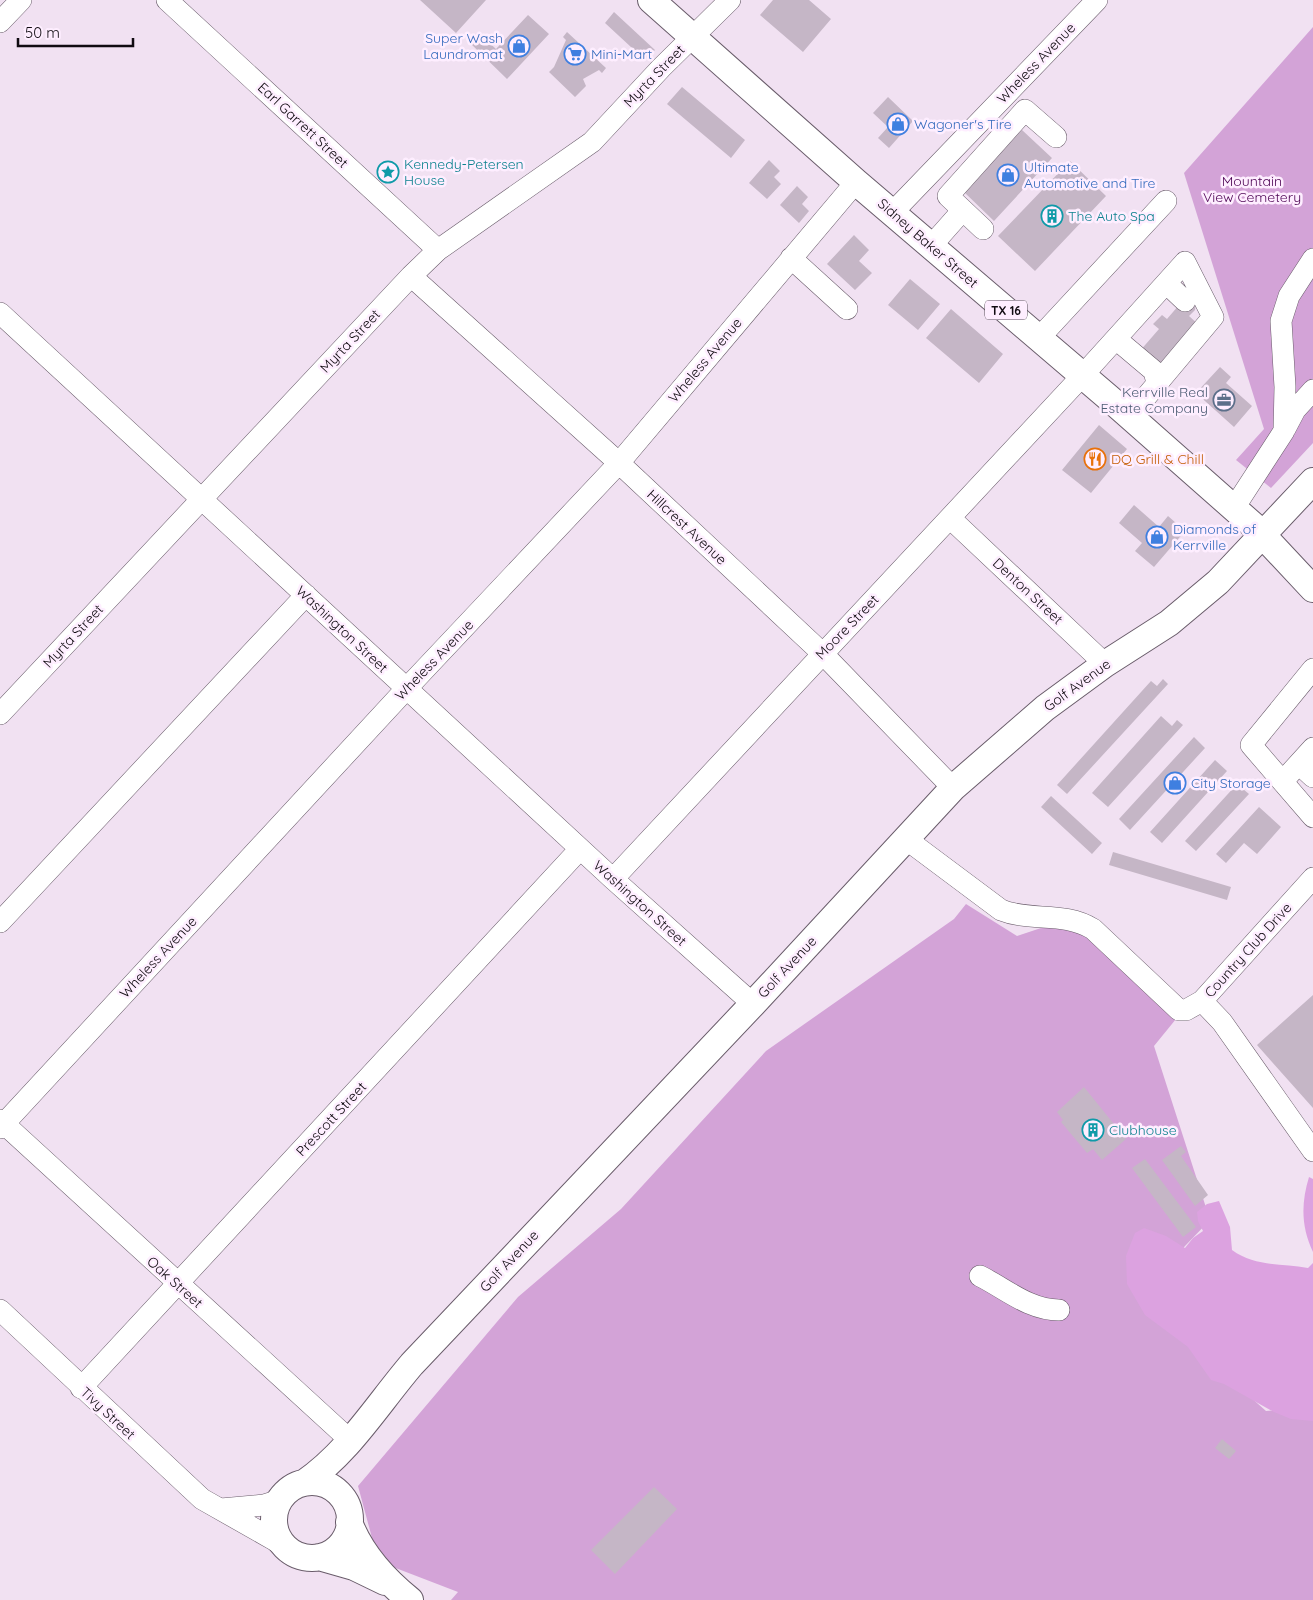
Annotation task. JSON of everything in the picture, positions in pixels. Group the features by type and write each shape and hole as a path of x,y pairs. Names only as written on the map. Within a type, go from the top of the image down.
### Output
{"main road":[{"name":"Sidney Baker Street","path":"652,0 856,182 1130,416 1234,508 1263,535 1313,589"},
{"name":"Golf Avenue","path":"304,1483 324,1469 334,1456 352,1442 380,1402 412,1364 753,1004 953,788 1045,708 1105,664 1169,622 1218,582 1313,481"},
{"name":"Golf Avenue","path":"346,1510 342,1484 352,1442"},
{"path":"390,1584 354,1567 294,1554 283,1545 276,1532 274,1523 276,1507 280,1500 290,1489 304,1483 317,1483 328,1486 346,1510 357,1543 390,1584 410,1600"},
{"path":"319,1558 334,1551 342,1543 346,1510"}],"street":[{"path":"0,22 21,0"},
{"name":"Earl Garrett Street","path":"167,0 438,250"},
{"name":"Myrta Street","path":"0,714 411,276 438,250 592,142 730,0"},
{"name":"Wheless Avenue","path":"892,213 1097,0"},
{"path":"983,229 948,196 1026,110 1056,137"},
{"path":"959,144 978,162"},
{"name":"Wheless Avenue","path":"1,1124 619,463 856,182"},
{"path":"1039,338 1166,201"},
{"path":"931,246 962,211"},
{"path":"791,258 847,309"},
{"path":"1284,432 1285,388 1281,322 1288,296 1313,259"},
{"name":"Moore Street","path":"613,879 822,653 1083,376 1185,262 1213,317 1196,311"},
{"name":"Hillcrest Avenue","path":"411,276 619,463 822,653 953,788"},
{"path":"1130,416 1157,383 1196,311 1166,283"},
{"name":"Washington Street","path":"0,313 580,849 753,1004"},
{"path":"1116,339 1154,371 1157,383"},
{"path":"1234,508 1284,432 1295,410 1313,390"},
{"name":"Denton Street","path":"950,518 1105,664"},
{"path":"0,922 306,595"},
{"path":"1313,669 1251,745 1313,817"},
{"path":"1282,781 1306,770 1313,748"},
{"name":"Country Club Drive","path":"906,839 1001,910 1013,915 1068,919 1087,925 1179,1010 1186,1010 1202,1001 1313,878"},
{"name":"Prescott Street","path":"81,1388 580,849"},
{"path":"1202,1001 1222,1022 1313,1151"},
{"name":"Oak Street","path":"1,1124 352,1442"},
{"path":"980,1276 1025,1302 1048,1310 1060,1310"},
{"name":"Tivy Street","path":"0,1310 81,1388 202,1498 283,1545"},
{"path":"221,1509 264,1506 280,1500"}],"green space":[{"name":"Mountain View Cemetery","path":"1313,27 1313,443 1271,488 1236,460 1264,429 1184,173"},
{"path":"966,904 1017,936 1044,927 1063,928 1089,937 1176,1019 1154,1046 1210,1220 1137,1296 1266,1411 1313,1407 1313,1600 451,1600 458,1592 393,1567 375,1549 358,1486 518,1297 621,1209 766,1051 954,919"}],"shaded area":[{"path":"1309,1177 1313,1179 1313,1252 1304,1224 1305,1196"},
{"path":"1219,1201 1230,1227 1232,1250 1250,1259 1268,1264 1308,1268 1313,1263 1313,1421 1291,1419 1274,1412 1224,1384 1211,1380 1188,1347 1145,1315 1127,1284 1126,1256 1135,1233 1144,1228 1166,1236 1185,1248 1193,1238 1203,1231 1198,1221 1197,1212 1207,1204"}],"building":[{"path":"420,0 486,0 456,33"},
{"path":"773,0 809,0 831,19 803,52 760,15"},
{"path":"614,12 655,50 645,60 605,23"},
{"name":"Super Wash Laundromat","path":"528,15 549,34 507,79 469,42 478,32 496,49"},
{"name":"Mini-Mart","path":"567,32 606,68 602,73 599,70 583,79 586,86 575,97 549,72 554,67 566,40 563,37"},
{"path":"682,87 745,140 731,158 667,104"},
{"name":"Wagoner's Tire","path":"888,97 913,121 889,148 878,138 888,127 873,113"},
{"name":"Ultimate Automotive and Tire","path":"1022,130 1052,158 994,221 964,192"},
{"path":"769,160 780,171 774,177 781,184 767,199 749,183"},
{"name":"The Auto Spa","path":"1070,161 1106,196 1035,271 998,236"},
{"path":"797,186 808,197 802,204 809,211 799,223 780,205"},
{"path":"854,235 869,250 859,261 872,273 855,290 827,264"},
{"path":"910,279 940,304 918,330 888,305"},
{"path":"1197,292 1195,310 1189,316 1199,325 1160,371 1139,352 1159,329 1153,324 1162,315 1167,319 1179,305"},
{"path":"951,309 1003,354 979,383 926,338"},
{"name":"Kerrville Real Estate Company","path":"1220,367 1231,377 1226,383 1252,406 1234,427 1196,393"},
{"name":"DQ Grill & Chill","path":"1099,425 1127,449 1091,493 1062,470"},
{"name":"Diamonds of Kerrville","path":"1134,505 1159,527 1168,516 1185,531 1154,567 1135,551 1142,543 1119,523"},
{"path":"1163,679 1168,684 1067,794 1057,785 1151,681 1157,686"},
{"path":"1161,716 1172,726 1177,720 1183,725 1108,807 1092,793"},
{"path":"1194,737 1205,748 1130,830 1119,819"},
{"path":"1215,760 1227,771 1162,843 1150,832"},
{"path":"1237,784 1249,794 1196,851 1185,841"},
{"path":"1051,796 1102,843 1092,854 1041,807"},
{"path":"1259,807 1281,827 1257,854 1244,843 1226,863 1216,854"},
{"path":"1113,852 1231,887 1227,900 1109,865"},
{"path":"1313,995 1313,1108 1257,1045"},
{"name":"Clubhouse","path":"1084,1087 1126,1139 1102,1160 1093,1149 1087,1153 1061,1122 1063,1120 1057,1112"},
{"path":"1181,1146 1186,1152 1181,1156 1208,1195 1195,1206 1162,1160"},
{"path":"1145,1159 1196,1227 1183,1237 1132,1168"},
{"path":"1222,1439 1236,1451 1229,1459 1215,1448"},
{"path":"654,1487 677,1509 615,1574 591,1550"}],"place":[{"name":"Super Wash Laundromat","path":"519,46"},
{"name":"Mini-Mart","path":"575,54"},
{"name":"Wagoner's Tire","path":"898,124"},
{"name":"Kennedy-Petersen House","path":"388,172"},
{"name":"Ultimate Automotive and Tire","path":"1008,175"},
{"name":"The Auto Spa","path":"1052,216"},
{"name":"Kerrville Real Estate Company","path":"1224,400"},
{"name":"DQ Grill & Chill","path":"1095,459"},
{"name":"Diamonds of Kerrville","path":"1157,537"},
{"name":"City Storage","path":"1175,783"},
{"name":"Clubhouse","path":"1093,1130"}]}
